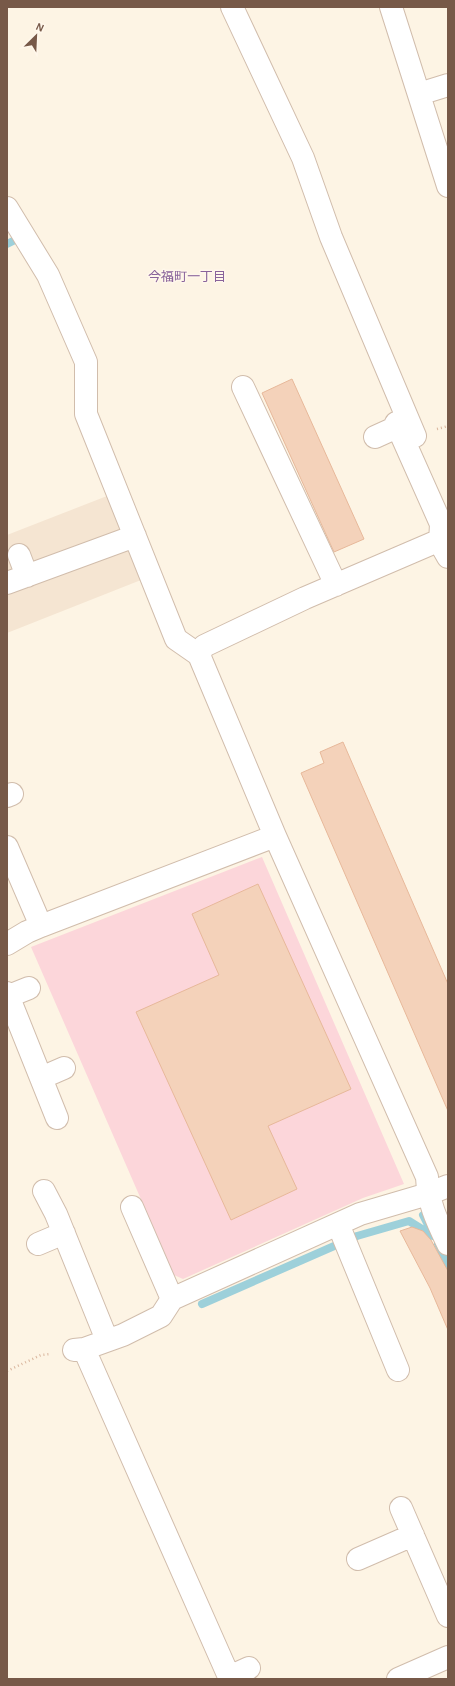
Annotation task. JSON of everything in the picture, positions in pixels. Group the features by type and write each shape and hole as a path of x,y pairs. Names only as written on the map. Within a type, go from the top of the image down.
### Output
{"street":[{"path":"232,7 303,158 331,237 441,524 444,550"},
{"path":"391,7 448,186"},
{"path":"419,94 448,85"},
{"path":"7,208 48,275 86,362 86,414 176,639 199,655 276,836 426,1177 428,1194 433,1212 448,1244"},
{"path":"243,387 336,585"},
{"path":"384,396 406,432"},
{"path":"375,437 406,432"},
{"path":"7,583 135,536"},
{"path":"199,655 204,646 305,598 433,543 444,550"},
{"path":"19,555 27,576"},
{"path":"7,944 27,932 41,926 276,836"},
{"path":"7,847 41,926"},
{"path":"29,988 8,995 57,1118"},
{"path":"41,1078 64,1068"},
{"path":"249,1668 229,1678 79,1349 123,1335 161,1316 172,1299 342,1235 360,1214 428,1194 448,1186"},
{"path":"44,1191 64,1233 107,1340"},
{"path":"132,1207 172,1299"},
{"path":"38,1244 64,1233"},
{"path":"342,1235 398,1370"},
{"path":"401,1508 448,1616"},
{"path":"358,1559 413,1535"},
{"path":"398,1679 439,1667"}],"path":[{"path":"7,1371 41,1355 79,1349"}],"shaded area":[{"path":"107,496 141,580 7,633 7,535"},
{"path":"262,857 404,1184 363,1198 183,1279 174,1275 31,947"}],"building":[{"path":"292,379 364,539 334,552 262,393"},
{"path":"343,742 448,984 448,1111 301,773 324,763 320,752"},
{"path":"258,884 351,1089 268,1126 297,1189 231,1220 136,1012 219,975 192,914"},
{"path":"412,1227 423,1231 431,1240 448,1271 448,1330 430,1288 400,1231"}],"waterway":[{"path":"7,244 15,240"},
{"path":"423,1215 430,1229"},
{"path":"202,1304 357,1236 409,1221 433,1236"},
{"path":"438,1244 448,1265"}],"district":[{"name":"今福町一丁目","path":"187,277"}]}
